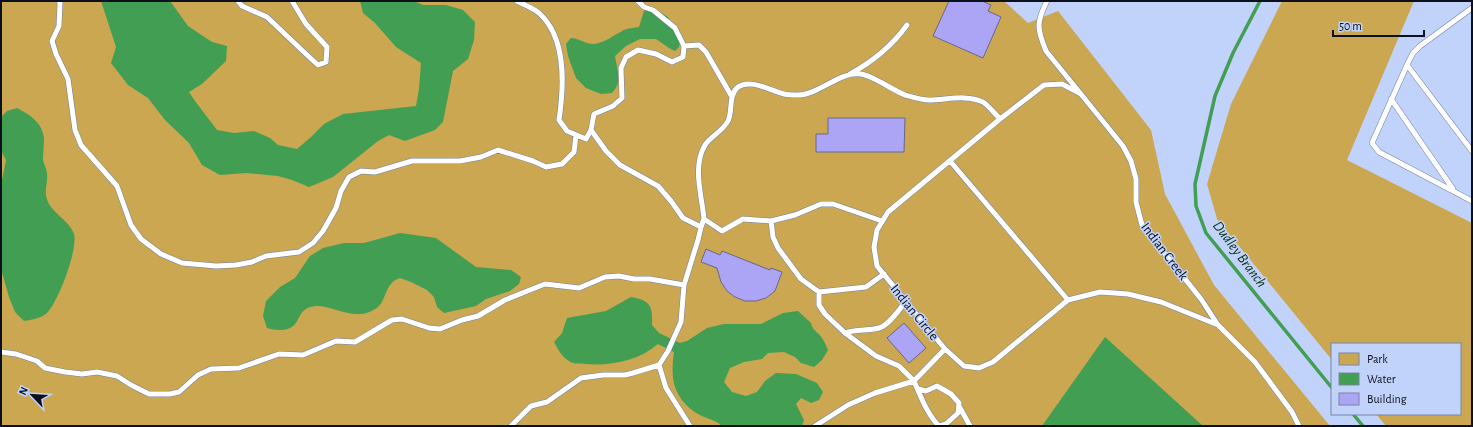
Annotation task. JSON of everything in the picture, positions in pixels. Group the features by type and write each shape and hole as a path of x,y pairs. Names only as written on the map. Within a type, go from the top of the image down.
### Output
{"lane":[{"path":"59,1 59,26 52,41 56,54 68,79 74,124 81,144 116,186 131,225 141,239 161,254 182,263 216,266 236,265 252,262 266,256 299,252 313,242 323,231 336,208 341,191 349,178 361,171 375,172 412,161 460,161 481,157 498,150 533,161 546,167 552,166 562,164 574,152 576,135"},
{"path":"238,1 242,6 267,17 318,65 326,62 327,47 306,24 292,1"},
{"path":"517,1 539,13 553,32 562,63 563,95 559,120 567,131 586,138 591,130 594,114 613,106 622,98 621,68 626,56 638,50 656,54 672,62 683,57 684,46 675,28 653,10 644,7 638,1"},
{"name":"Indian Creek","path":"1048,1 1040,15 1039,33 1046,51 1123,146 1132,160 1136,179 1136,202 1142,225 1202,299 1218,325 1255,362 1292,412 1299,426"},
{"path":"1472,8 1420,46 1413,53 1372,143 1379,152 1454,190 1472,201"},
{"path":"511,426 531,406 547,402 581,378 629,374 659,365 668,351 681,322 684,285 704,219 698,178 700,157 706,144 729,121 732,97 736,88 744,84 759,85 784,94 800,95 814,92 867,64 898,37 907,25"},
{"path":"684,46 699,45 706,52 732,97"},
{"path":"1407,65 1472,151"},
{"path":"848,75 861,74 905,94 927,100 963,98 975,99 984,103 1000,119"},
{"name":"Indian Circle","path":"1081,94 1062,84 1044,85 1000,119 888,212 877,230 874,247 877,266 945,349 964,366 979,368 993,362 1068,300 1100,292 1128,294 1161,302 1218,325"},
{"path":"1391,100 1454,190"},
{"path":"591,130 606,151 620,165 658,186 684,218 701,227"},
{"path":"950,161 1068,300"},
{"path":"704,219 722,231 743,219 771,222 795,215 821,204 833,204 882,221"},
{"path":"771,222 773,237 778,248 801,279 820,292 866,287 884,274"},
{"path":"1,352 16,354 37,361 45,368 82,374 97,372 117,376 149,394 170,394 179,392 198,374 211,369 239,368 279,354 302,355 336,341 355,342 392,320 402,319 428,328 440,329 462,320 478,316 505,300 545,284 579,288 604,277 619,276 634,279 650,279 684,285"},
{"path":"820,292 819,305 825,314 845,333 876,356 899,366 914,381 934,420 939,426 946,424 958,413 959,406"},
{"path":"845,333 852,330 881,328 890,321 906,301"},
{"path":"815,426 848,405 875,393 914,381 945,349"},
{"path":"659,365 666,388 690,426"},
{"path":"918,389 926,390 937,386 951,394 959,403 959,406 970,426"}],"green space":[{"path":"1,1 1004,1 1028,23 1058,11 1151,130 1165,194 1214,285 1330,426 1,426"},
{"path":"1282,1 1414,1 1347,160 1472,223 1472,426 1386,426 1377,415 1461,415 1461,343 1331,343 1331,359 1217,219 1207,184 1231,104"}],"water":[{"path":"101,1 170,1 188,26 212,42 227,46 226,61 202,84 189,92 217,130 234,133 254,131 270,138 278,145 297,149 324,124 343,114 416,106 421,63 396,47 375,23 363,13 360,1 414,1 423,5 446,5 463,10 475,22 474,40 468,59 453,71 443,122 435,130 405,141 389,135 378,141 333,177 309,187 278,176 246,173 220,175 202,165 189,143 165,120 148,98 128,85 111,63 116,47"},
{"path":"652,7 668,17 680,43 679,47 675,51 656,39 640,39 626,46 615,56 618,80 612,93 601,94 586,88 576,78 568,56 566,44 571,38 595,44 626,29 639,27 644,11"},
{"path":"17,108 31,116 38,123 43,132 43,160 47,172 46,195 54,211 68,224 74,234 73,252 70,263 61,287 51,307 47,313 42,316 24,321 15,312 1,269 1,185 6,160 1,151 1,117 7,111"},
{"path":"400,233 436,238 476,267 511,270 521,277 519,284 510,291 486,299 476,306 444,313 437,307 434,297 427,290 400,278 394,281 390,286 378,307 369,312 359,314 349,313 322,306 314,306 303,311 295,325 288,329 275,330 267,328 263,316 266,301 280,287 295,278 310,256 323,248 344,243 364,243"},
{"path":"631,297 642,300 649,305 652,313 652,325 659,333 680,343 687,341 707,328 724,324 761,324 783,313 798,311 811,323 825,342 828,350 822,360 814,367 801,363 795,357 784,352 768,353 762,359 744,362 730,368 724,382 732,392 746,396 757,392 765,381 776,373 796,374 817,383 823,392 819,400 811,403 801,398 796,404 804,420 802,426 722,426 715,421 695,412 678,394 674,383 674,352 658,344 642,355 624,361 605,364 570,362 557,348 554,342 562,333 567,318 606,311"},
{"path":"1105,337 1203,426 1042,426"}],"building":[{"path":"949,1 982,1 991,5 988,11 1001,17 983,58 933,36"},
{"path":"828,118 905,118 904,152 816,152 816,134 828,134"},
{"path":"706,249 720,255 722,251 770,270 771,268 782,272 775,291 766,298 756,301 745,301 735,297 727,291 721,282 717,268 701,262"},
{"path":"904,323 926,348 909,363 887,338"}],"waterway":[{"name":"Dudley Branch","path":"1260,1 1233,53 1215,96 1195,184 1196,206 1206,233 1331,387"},
{"name":"Dudley Branch","path":"1354,415 1363,426"}]}
